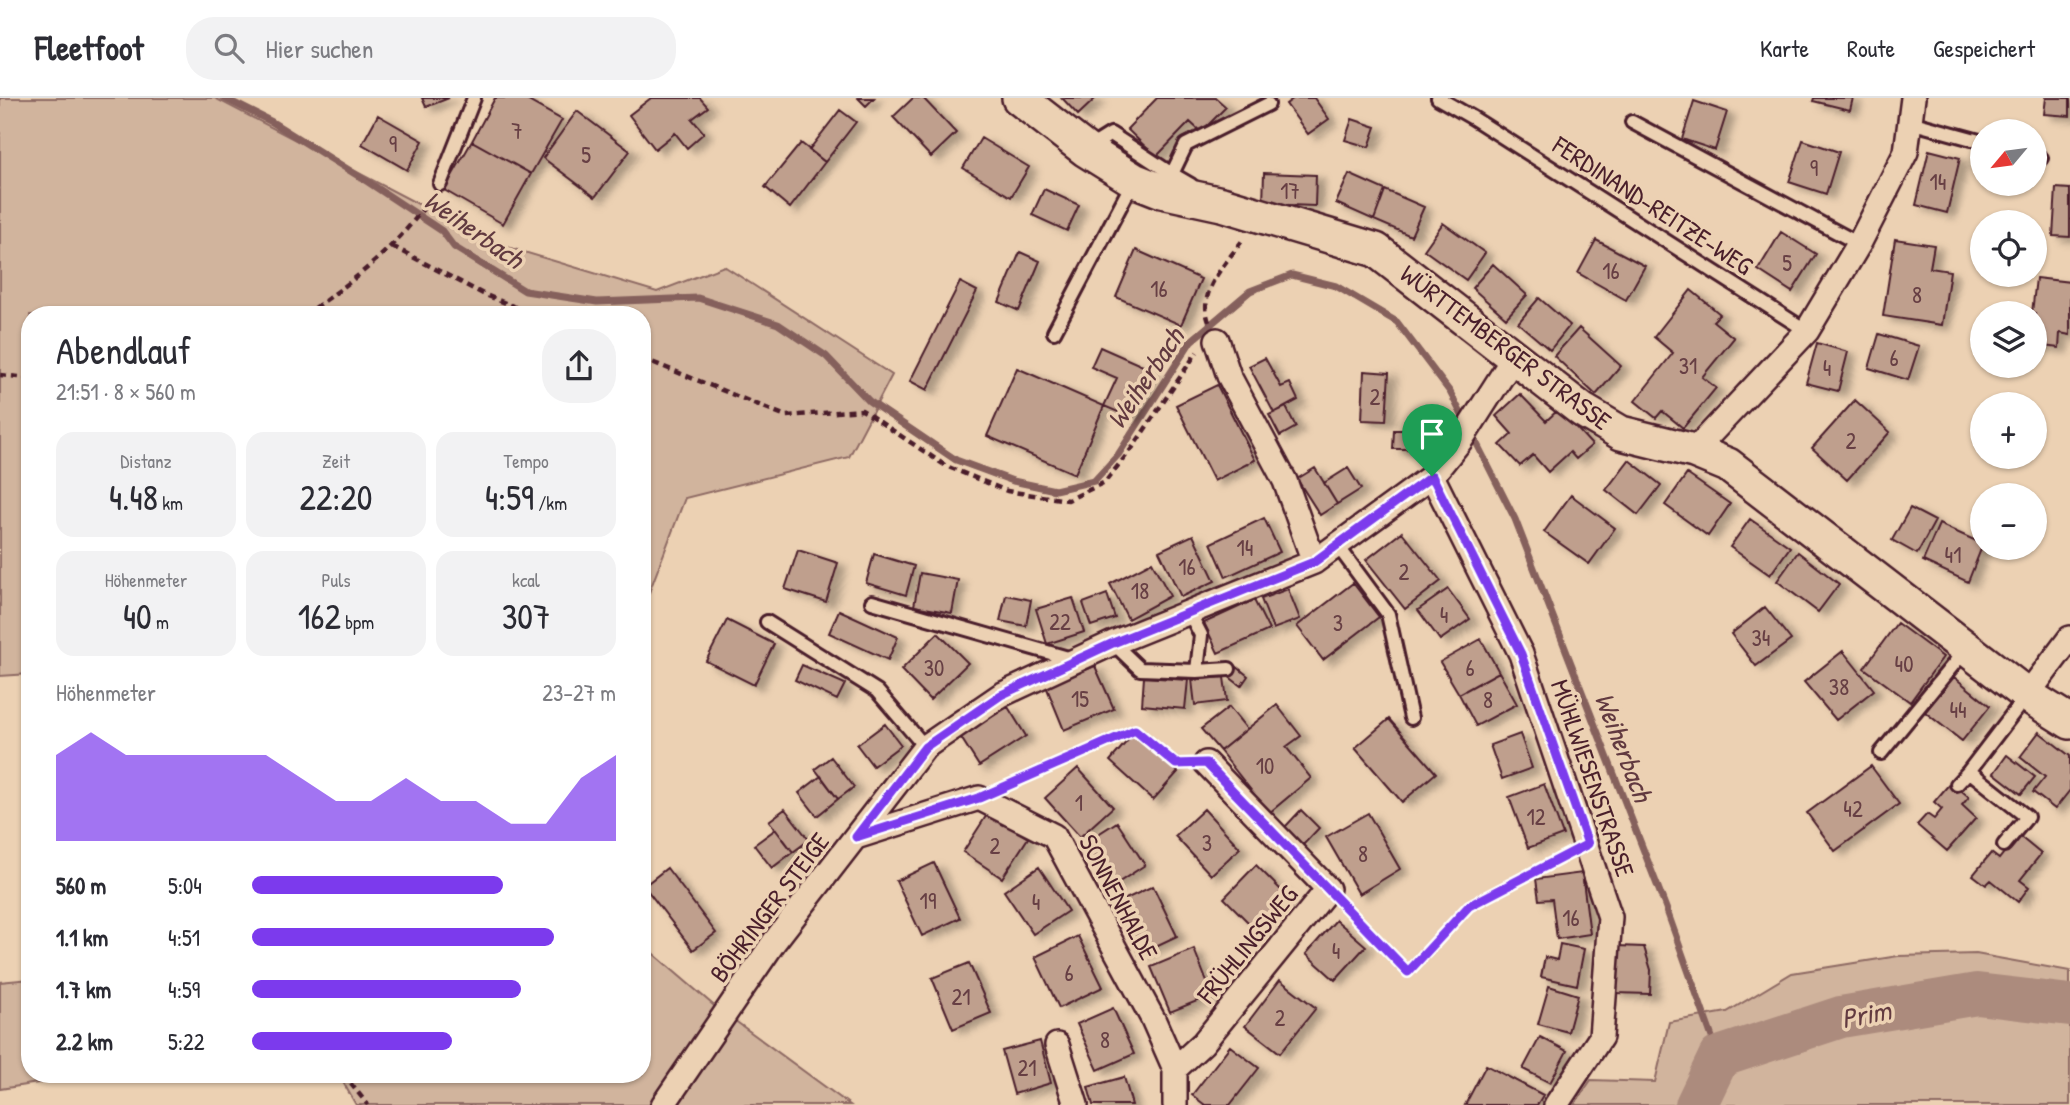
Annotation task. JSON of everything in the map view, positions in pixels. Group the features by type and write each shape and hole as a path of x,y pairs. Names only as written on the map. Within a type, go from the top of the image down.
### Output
{"street":[{"name":"WÜRTTEMBERGER STRASSE","path":"1019,98 1086,150 1134,180 1162,191 1222,204 1376,250 1582,410 1621,433 1694,451 1728,465 2027,695 2070,722"},
{"path":"1694,451 1807,331 1859,244 1906,152 1913,98"},
{"path":"1217,340 1229,376 1285,481 1314,562"},
{"name":"BÖHRINGER STEIGE","path":"663,1105 774,942 925,747 1001,695 1113,643 1314,562 1432,476 1488,401 1514,357"},
{"name":"MÜHLWIESENSTRASSE","path":"1432,476 1521,654 1588,844 1610,917 1601,1037 1556,1105"},
{"path":"2027,695 2068,644"},
{"name":"FRÜHLINGSWEG","path":"1175,1069 1203,1043 1328,888 1206,763"},
{"path":"856,837 979,798"},
{"name":"SONNENHALDE","path":"979,798 1054,836 1153,1019 1175,1069 1174,1105"},
{"path":"1057,1045 1076,1105"}],"lane":[{"path":"440,184 474,98"},
{"name":"FERDINAND-REITZE-WEG","path":"1438,98 1807,331"},
{"path":"1172,174 1186,145 1269,104"},
{"path":"1632,122 1859,244"},
{"path":"1910,122 1970,138"},
{"path":"1086,150 1111,134 1222,204"},
{"path":"1054,332 1134,180"},
{"path":"1337,545 1388,614 1411,718"},
{"path":"872,602 1075,660"},
{"path":"1189,612 1201,635 1197,671"},
{"path":"767,622 877,691 925,747"},
{"path":"1113,643 1140,669 1229,669"},
{"path":"1881,753 1966,648"},
{"path":"1957,784 2027,695"},
{"path":"1969,771 2027,817 2004,845"}],"path":[{"path":"318,306 360,276 393,246 409,230 440,184"},
{"path":"1204,308 1206,291 1260,215"},
{"path":"393,246 483,294 513,306"},
{"path":"651,362 786,416 862,410 946,466 1007,491 1068,500 1105,482 1133,447 1202,345 1217,340"},
{"path":"0,375 21,377"},
{"path":"979,798 1135,730 1176,764 1206,763"},
{"path":"1328,888 1408,972 1469,906 1588,844"},
{"path":"350,1083 368,1105"}],"shaded area":[{"path":"0,98 215,98 491,242 657,292 724,266 892,375 849,457 685,498 651,587 651,306 21,306 21,675 0,676"},
{"path":"651,952 719,1010 675,1076 649,1105 356,1105 344,1083 651,1083"},
{"path":"1976,954 2070,971 2070,1105 1574,1105 1591,1080 1655,1082 1669,1022 1727,1012 1792,973 1898,956"},
{"path":"21,980 21,1083 38,1083 0,1089 0,982"},
{"path":"734,1020 850,1105 677,1105"}],"building":[{"path":"422,98 449,98 426,107"},
{"path":"495,98 523,98 562,120 531,174 472,141"},
{"path":"651,98 700,98 708,107 692,119 704,133 687,148 675,133 655,149 629,115"},
{"path":"858,98 874,98 866,106"},
{"path":"913,98 923,98 956,133 931,157 893,117"},
{"path":"1062,98 1096,98 1078,115"},
{"path":"1157,98 1216,98 1226,107 1201,132 1190,122 1156,157 1127,129"},
{"path":"1294,98 1314,98 1329,119 1308,134 1286,104"},
{"path":"1814,98 1853,98 1850,110 1813,101"},
{"path":"2046,98 2070,98 2070,116 2044,114"},
{"path":"1694,101 1727,112 1715,150 1682,139"},
{"path":"840,110 856,122 825,162 809,150"},
{"path":"577,111 630,151 595,197 543,158"},
{"path":"378,115 423,141 407,170 362,144"},
{"path":"1352,119 1376,127 1369,147 1345,140"},
{"path":"981,138 1029,167 1011,197 963,168"},
{"path":"1803,140 1839,152 1826,194 1789,182"},
{"path":"472,141 531,174 503,224 444,190"},
{"path":"801,143 825,162 790,208 765,187"},
{"path":"1929,150 1960,158 1947,213 1916,205"},
{"path":"1264,173 1316,175 1315,206 1263,204"},
{"path":"1349,174 1385,190 1374,220 1336,203"},
{"path":"2056,188 2070,189 2070,237 2053,236"},
{"path":"1044,189 1079,205 1067,231 1032,215"},
{"path":"1385,190 1424,207 1411,236 1374,220"},
{"path":"1443,223 1485,253 1466,280 1424,250"},
{"path":"1781,232 1816,254 1792,292 1758,270"},
{"path":"1895,239 1934,245 1930,268 1950,271 1942,325 1883,316"},
{"path":"1596,240 1645,266 1626,300 1578,273"},
{"path":"1136,250 1201,279 1181,325 1116,297"},
{"path":"1020,252 1040,261 1019,311 999,302"},
{"path":"1493,264 1527,295 1506,318 1472,288"},
{"path":"2047,279 2070,282 2070,335 2060,333 2059,348 2047,346 2047,301 2033,301 2035,287 2047,287"},
{"path":"960,282 977,291 927,390 910,381"},
{"path":"1691,290 1720,314 1713,321 1734,338 1702,377 1716,388 1683,428 1662,411 1656,418 1635,401 1673,353 1654,337"},
{"path":"1539,298 1570,325 1550,350 1518,323"},
{"path":"1579,328 1621,366 1596,395 1554,356"},
{"path":"1879,334 1919,346 1908,380 1869,368"},
{"path":"1817,343 1848,352 1838,391 1806,383"},
{"path":"1100,347 1152,370 1132,418 1104,406 1117,378 1091,367"},
{"path":"1265,358 1281,387 1290,383 1298,400 1274,413 1249,366"},
{"path":"1017,368 1104,406 1075,474 987,436"},
{"path":"1364,371 1389,373 1386,421 1362,420"},
{"path":"1217,385 1255,460 1214,481 1176,405"},
{"path":"1520,394 1546,421 1559,409 1592,445 1576,459 1570,452 1548,472 1533,455 1520,466 1500,445 1512,434 1496,416"},
{"path":"1855,400 1890,432 1847,480 1812,448"},
{"path":"1286,407 1296,427 1280,436 1269,415"},
{"path":"1394,430 1409,430 1408,449 1393,449"},
{"path":"1629,460 1661,485 1638,515 1606,490"},
{"path":"1315,468 1337,504 1320,515 1297,479"},
{"path":"1348,468 1361,489 1337,504 1324,483"},
{"path":"1687,474 1730,504 1708,536 1665,505"},
{"path":"1571,495 1615,528 1589,564 1544,532"},
{"path":"1910,508 1935,521 1917,554 1892,540"},
{"path":"1264,518 1280,552 1226,577 1211,543"},
{"path":"1750,519 1790,547 1770,575 1730,547"},
{"path":"1939,524 1970,538 1970,560 1977,560 1968,582 1923,561"},
{"path":"1402,532 1441,581 1405,609 1366,560"},
{"path":"1193,535 1215,581 1181,597 1159,551"},
{"path":"798,550 838,563 826,602 785,589"},
{"path":"1798,552 1839,584 1818,612 1777,581"},
{"path":"874,554 914,566 906,595 866,583"},
{"path":"1152,562 1170,596 1128,619 1110,584"},
{"path":"920,573 958,580 952,613 914,606"},
{"path":"1353,583 1379,617 1323,660 1297,626"},
{"path":"1288,589 1300,619 1273,629 1261,599"},
{"path":"1448,589 1470,619 1440,640 1418,610"},
{"path":"1107,594 1115,618 1091,626 1083,603"},
{"path":"1006,595 1031,600 1026,626 1000,621"},
{"path":"1073,598 1084,632 1047,644 1036,609"},
{"path":"1254,600 1269,630 1218,653 1204,623"},
{"path":"1765,607 1791,640 1756,666 1731,634"},
{"path":"839,610 898,637 888,660 829,633"},
{"path":"727,620 774,644 754,685 706,661"},
{"path":"1897,623 1943,657 1910,702 1864,668"},
{"path":"938,633 968,663 930,700 901,670"},
{"path":"1481,639 1499,672 1459,694 1440,662"},
{"path":"1843,651 1874,690 1836,720 1804,682"},
{"path":"802,665 845,684 837,700 795,680"},
{"path":"1095,666 1114,709 1064,730 1046,686"},
{"path":"1236,666 1248,676 1241,686 1228,676"},
{"path":"1499,672 1517,704 1476,726 1459,694"},
{"path":"1144,677 1188,680 1185,709 1142,705"},
{"path":"1224,677 1227,701 1195,705 1192,680"},
{"path":"1954,677 1990,706 1962,741 1925,712"},
{"path":"1277,705 1301,736 1286,747 1311,778 1269,813 1220,751"},
{"path":"1008,707 1026,736 979,766 960,736"},
{"path":"1229,707 1247,729 1220,751 1201,729"},
{"path":"1389,719 1436,773 1402,802 1355,748"},
{"path":"885,724 901,745 873,766 857,745"},
{"path":"2039,732 2070,756 2070,790 2055,809 2033,792 2045,777 2020,757"},
{"path":"1134,733 1178,772 1153,800 1110,761"},
{"path":"1520,734 1532,768 1502,779 1490,745"},
{"path":"2007,755 2035,777 2021,794 1994,773"},
{"path":"831,757 854,787 838,799 815,769"},
{"path":"1871,766 1899,804 1835,851 1807,813"},
{"path":"1078,768 1113,807 1080,837 1045,798"},
{"path":"821,776 838,799 817,816 799,793"},
{"path":"1951,782 1969,797 1962,805 1976,818 1947,851 1917,825 1927,814 1934,819 1942,809 1934,802"},
{"path":"1544,784 1563,835 1528,848 1509,797"},
{"path":"785,809 809,840 793,852 769,821"},
{"path":"1204,809 1240,848 1211,875 1175,836"},
{"path":"1301,810 1319,828 1303,845 1285,827"},
{"path":"988,813 1028,838 1002,878 963,852"},
{"path":"1368,813 1400,869 1359,894 1326,837"},
{"path":"1117,822 1145,865 1110,888 1081,845"},
{"path":"776,829 793,852 772,868 754,845"},
{"path":"2018,835 2041,854 2020,880 2029,887 2018,902 1991,880 1986,885 1973,875 1991,853 1999,859"},
{"path":"934,863 960,918 922,936 896,881"},
{"path":"1256,865 1288,897 1255,929 1224,898"},
{"path":"1039,867 1068,911 1033,934 1004,891"},
{"path":"667,868 716,933 693,950 651,895 651,881"},
{"path":"1582,873 1590,934 1557,939 1552,899 1539,900 1536,879"},
{"path":"1153,886 1177,936 1139,954 1115,904"},
{"path":"1336,920 1366,946 1335,980 1306,954"},
{"path":"1078,936 1103,987 1059,1008 1035,957"},
{"path":"1560,944 1584,949 1577,985 1541,977 1545,957 1557,960"},
{"path":"1617,946 1644,947 1651,970 1650,994 1615,993"},
{"path":"1194,949 1212,995 1170,1012 1151,967"},
{"path":"969,963 991,1013 953,1029 932,978"},
{"path":"1280,980 1316,1008 1280,1053 1245,1026"},
{"path":"1549,986 1578,995 1568,1032 1538,1024"},
{"path":"1113,1008 1134,1054 1098,1070 1077,1024"},
{"path":"1540,1037 1567,1051 1550,1083 1523,1069"},
{"path":"1040,1041 1051,1083 1014,1094 1002,1051"},
{"path":"1230,1046 1259,1068 1230,1105 1205,1105 1192,1095"},
{"path":"1486,1065 1543,1095 1537,1105 1465,1105"},
{"path":"1124,1077 1132,1105 1093,1105 1088,1087"}],"waterway":[{"name":"Weiherbach","path":"224,98 272,122 368,182 442,231 454,247 525,291 597,302 698,298 778,324 826,356 869,401 956,460 1013,481 1055,490 1094,481 1118,455 1191,341 1250,291 1292,275 1336,286 1397,322 1450,392 1466,423"},
{"name":"Weiherbach","path":"1472,434 1515,519 1666,908 1719,1057"},
{"name":"Prim","path":"1696,1105 1719,1057 1841,1017 1977,994 2070,1005"}],"route":[{"path":"1432,476 1521,654 1561,774 1588,844 1469,906 1408,972 1206,763 1176,764 1135,730 979,798 856,837 925,747 1001,695 1113,643 1314,562 1432,476"}]}
